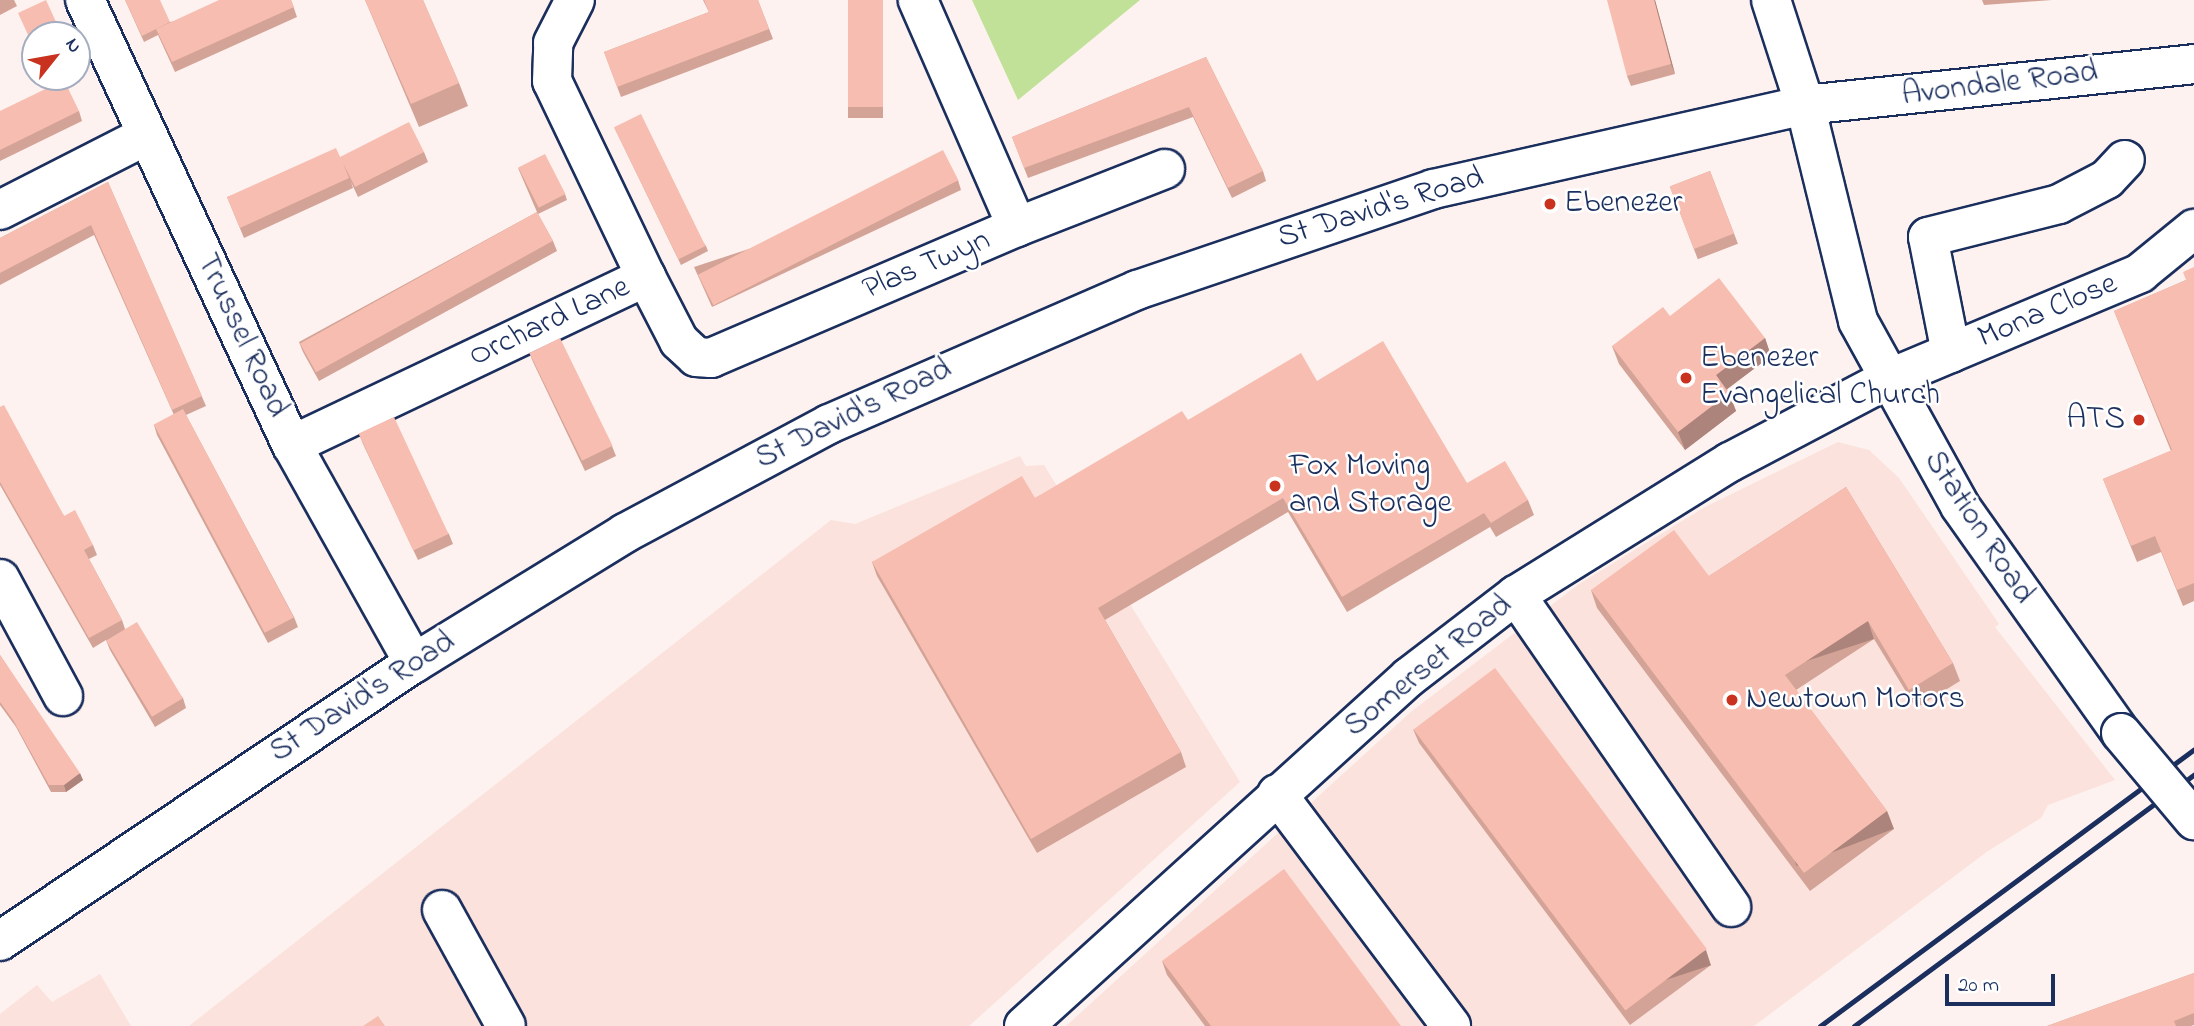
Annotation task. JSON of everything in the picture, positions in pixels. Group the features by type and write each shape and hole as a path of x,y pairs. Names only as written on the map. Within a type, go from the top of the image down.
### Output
{"street":[{"name":"Trussel Road","path":"85,0 292,444 414,663"},
{"name":"Orchard Lane","path":"292,444 646,277 552,81 553,43 575,0"},
{"name":"Plas Twyn","path":"646,277 678,341 696,357 711,358 1017,228 918,0"},
{"name":"Station Road","path":"1771,0 1805,105 1838,259 1886,380 1960,506 2120,733 2194,820"},
{"name":"Avondale Road","path":"1805,105 2194,64"},
{"name":"St David's Road","path":"0,941 414,663 625,533 829,424 1137,290 1433,189 1805,105"},
{"path":"0,210 147,135"},
{"path":"1951,352 1928,237 2059,204 2108,179 2124,160"},
{"path":"1017,228 1165,169"},
{"name":"Mona Close","path":"1886,380 2140,273 2181,241"},
{"name":"Somerset Road","path":"1039,1022 1277,794 1409,677 1516,595 1730,462 1886,380"},
{"path":"0,579 63,696"},
{"path":"1516,595 1731,907"},
{"path":"1277,794 1451,1026"},
{"path":"442,911 506,1026"}],"shaded area":[{"path":"1838,442 1869,450 1899,478 1999,624 1995,627 2115,780 2048,805 2041,818 1988,851 1754,1026 1066,1026 1412,711 1579,584 1705,507"},
{"path":"1020,456 1026,466 1044,465 1240,782 969,1026 189,1026 831,520 855,524"},
{"path":"100,974 131,1026 0,1026 0,1014 37,985 52,1002"}],"green space":[{"path":"972,0 1140,0 1018,100"}],"building":[{"path":"46,0 56,21 22,21 18,13"},
{"path":"125,0 160,0 170,22 142,36"},
{"path":"219,0 291,0 294,7 172,62 156,29"},
{"path":"365,0 423,0 459,83 411,104"},
{"path":"704,0 758,0 769,29 617,87 604,52 709,12"},
{"path":"848,0 883,0 883,107 848,107"},
{"path":"1607,0 1654,0 1671,64 1627,76"},
{"path":"1206,57 1263,171 1228,188 1189,107 1024,168 1012,137"},
{"path":"41,91 69,91 79,111 0,150 0,111"},
{"path":"641,114 705,246 678,259 614,127"},
{"path":"409,122 424,152 355,187 343,163 349,178 240,228 227,197 336,148 340,157"},
{"path":"943,150 958,180 713,305 698,275"},
{"path":"545,154 565,194 539,208 518,168"},
{"path":"1710,171 1734,234 1694,249 1670,186"},
{"path":"108,182 202,396 172,410 91,225 0,273 0,238"},
{"path":"537,212 553,241 316,372 300,343"},
{"path":"2194,267 2194,583 2177,590 2155,536 2131,546 2103,479 2172,450 2114,311 2186,280 2183,272"},
{"name":"Ebenezer Evangelical Church","path":"1719,278 1765,338 1716,375 1729,393 1678,432 1612,346 1663,307 1670,316"},
{"path":"560,338 613,446 582,461 529,353"},
{"path":"1383,341 1467,483 1505,461 1528,500 1491,523 1484,513 1342,597 1283,498 1098,608 1181,752 1031,839 872,562 1022,476 1035,498 1182,411 1188,420 1301,353 1317,381"},
{"path":"4,405 64,516 75,510 93,545 84,550 122,620 89,638 0,482 0,407"},
{"path":"183,409 294,617 265,633 154,424"},
{"path":"394,417 449,534 413,550 359,433"},
{"name":"Newtown Motors","path":"1846,487 1953,663 1909,690 1868,621 1785,675 1887,811 1804,873 1591,590 1674,530 1709,576"},
{"path":"137,622 183,698 152,717 106,641"},
{"path":"0,655 80,773 64,785 49,785 0,702"},
{"path":"1495,668 1707,949 1625,1011 1414,729"},
{"path":"1284,869 1401,1026 1211,1026 1162,961"},
{"path":"2194,973 2194,1013 2174,1021 2176,1026 2047,1026"},
{"path":"378,1016 385,1026 363,1026"}],"railway":[{"path":"1820,1026 2194,749"},
{"path":"1854,1026 2194,774"}],"place":[{"name":"Ebenezer","path":"1550,204"},
{"name":"Ebenezer Evangelical Church","path":"1686,378"},
{"name":"ATS","path":"2139,420"},
{"name":"Fox Moving and Storage","path":"1275,486"},
{"name":"Newtown Motors","path":"1732,700"}]}
